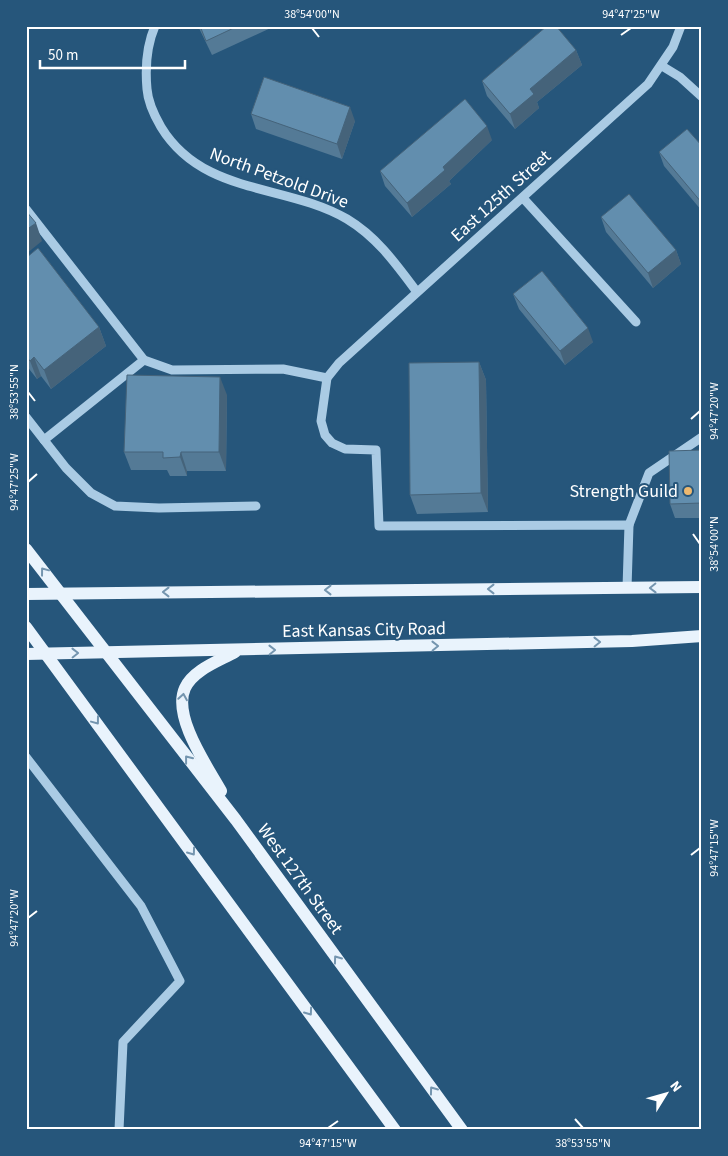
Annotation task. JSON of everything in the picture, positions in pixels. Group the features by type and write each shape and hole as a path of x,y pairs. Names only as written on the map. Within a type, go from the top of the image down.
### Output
{"main road":[{"name":"West 127th Street","path":"26,549 236,820 462,1130"},
{"path":"26,594 702,587"},
{"path":"26,627 395,1130"},
{"name":"East Kansas City Road","path":"26,654 236,651 632,641 702,636"},
{"path":"236,651 200,671 188,683 182,698 182,710 187,727 236,820"}],"street":[{"name":"North Petzold Drive","path":"155,26 145,62 148,97 153,114 171,144 199,167 229,180 321,208 346,219 374,239 392,258 417,292"},
{"name":"East 125th Street","path":"327,378 353,349 648,84 662,66 673,47 681,26"},
{"path":"662,66 680,78 702,97"},
{"path":"523,198 636,322"},
{"path":"26,209 144,360 172,370 284,370 327,378 320,421 325,436 332,443 344,449 376,450 379,526 629,525"},
{"path":"44,440 144,360"},
{"path":"26,417 66,468 91,493 115,506 159,508 256,506"},
{"path":"627,588 629,525 649,473 702,437"},
{"path":"26,757 142,906 180,981 123,1042 119,1130"}],"building":[{"path":"200,26 238,26 206,41"},
{"path":"547,26 556,26 576,50 530,89 534,94 510,114 482,81"},
{"path":"264,77 350,107 337,144 251,114"},
{"path":"465,99 487,126 443,167 445,170 407,203 380,171"},
{"path":"687,129 702,146 702,203 659,152"},
{"path":"629,194 676,250 648,273 601,217"},
{"path":"26,211 36,223 26,230"},
{"path":"38,248 99,327 44,370 34,357 30,361 26,356 26,258"},
{"path":"542,271 588,328 560,351 513,294"},
{"path":"479,362 481,493 410,495 409,363"},
{"path":"127,375 220,377 219,452 181,452 180,457 163,458 163,452 124,452"},
{"name":"Strength Guild","path":"702,450 702,503 670,504 669,451"}],"place":[{"name":"Strength Guild","path":"688,491"}]}
